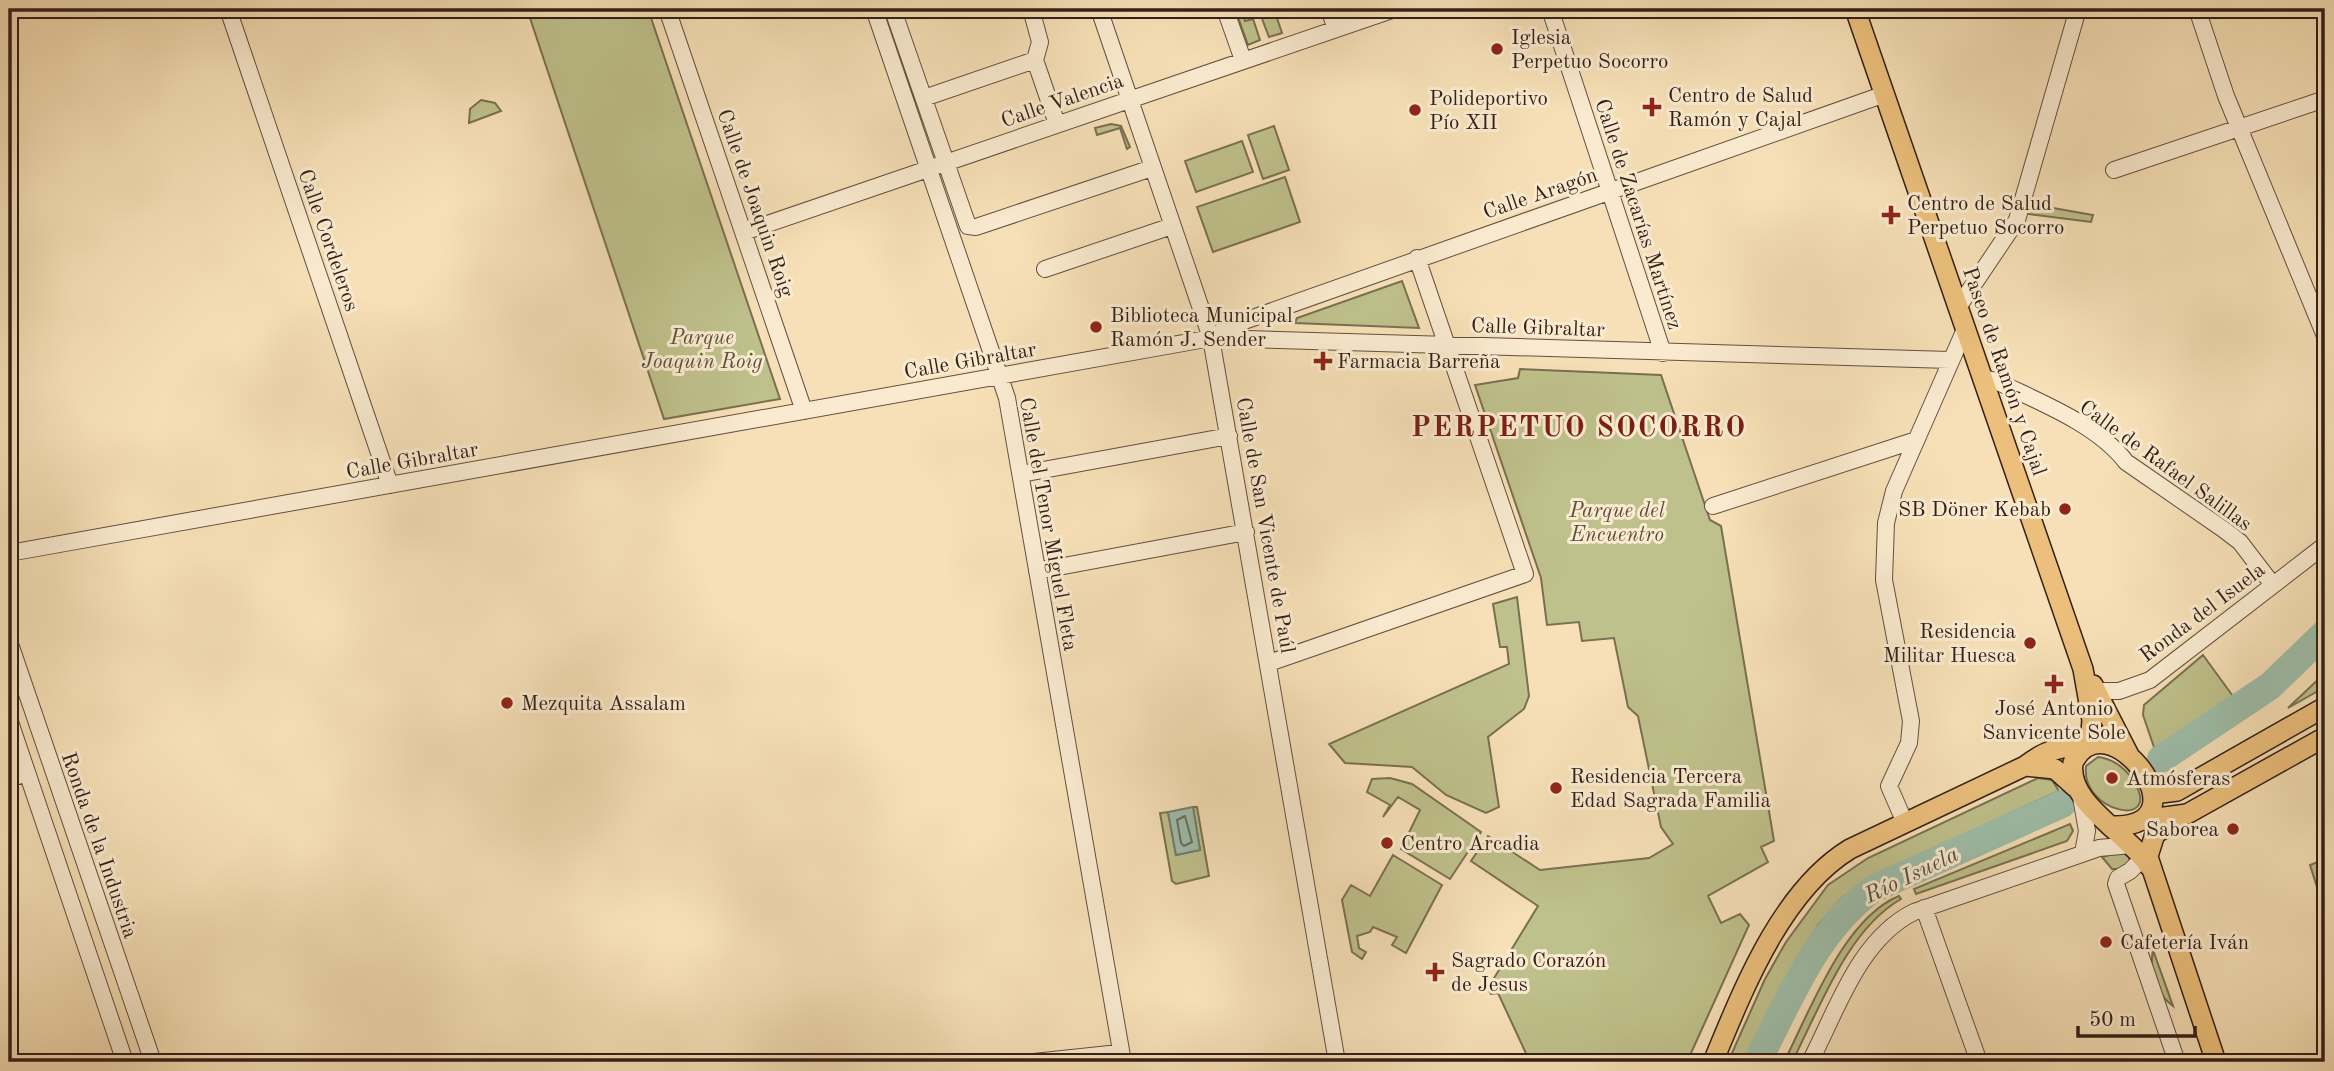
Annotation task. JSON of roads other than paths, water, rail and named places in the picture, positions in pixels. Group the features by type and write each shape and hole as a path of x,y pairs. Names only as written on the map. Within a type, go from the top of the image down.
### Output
{"main road":[{"path":"9,11 14,9"},
{"name":"Paseo de Ramón y Cajal","path":"1854,9 2083,669 2092,720 2086,746 2073,762 2078,792"},
{"name":"Paseo de Ramón y Cajal","path":"2083,669 2130,757 2147,776 2153,794"},
{"path":"2216,1062 2143,856 2141,821 2152,809 2153,794 2177,791 2325,707"},
{"path":"2143,856 2155,834 2325,737"},
{"path":"1713,1062 1753,972 1801,894 1841,855 2025,766 2052,750 2069,746 2110,746 2130,757"},
{"path":"2025,766 2055,769 2143,856"},
{"path":"2112,825 2187,814"}],"street":[{"name":"Calle Cordeleros","path":"228,9 390,485"},
{"name":"Calle de Joaquin Roig","path":"667,9 804,411"},
{"name":"Calle del Tenor Miguel Fleta","path":"874,9 1007,398 1121,1058"},
{"path":"896,9 894,13 965,223 972,228 1152,168"},
{"path":"1031,9 1040,42 1035,60 1057,124"},
{"name":"Calle de San Vicente de Paúl","path":"1099,9 1211,338 1337,1062"},
{"path":"1225,9 1243,61"},
{"path":"1329,9 1336,29"},
{"name":"Calle Valencia","path":"744,232 1395,9"},
{"name":"Calle de Zacarías Martínez","path":"1550,9 1663,353"},
{"path":"1959,306 2017,220 2078,9"},
{"path":"2197,9 2239,128 2325,336"},
{"path":"923,97 1035,60"},
{"name":"Calle Aragón","path":"1211,338 1230,326 1278,308 1885,94"},
{"path":"2114,170 2325,99"},
{"path":"1045,269 1172,226"},
{"path":"1269,663 1525,574 1417,258"},
{"path":"1278,308 1272,316 1273,328 1279,337 1289,340"},
{"path":"1905,823 1889,786 1909,743 1911,721 1883,567 1886,523 1894,491 1966,327"},
{"name":"Calle Gibraltar","path":"9,554 1211,338 1950,360"},
{"name":"Calle de Rafael Salillas","path":"1983,378 1996,381 2080,425 2118,452 2126,462 2239,542 2273,585"},
{"path":"1021,474 1229,436"},
{"path":"1713,506 1916,440"},
{"path":"1037,571 1246,532"},
{"name":"Ronda del Isuela","path":"2097,691 2119,691 2150,680 2325,545"},
{"name":"Ronda de la Industria","path":"9,642 153,1062"},
{"path":"9,719 125,1062"},
{"path":"9,779 27,773"},
{"path":"2078,792 2087,831 2083,853"},
{"path":"2083,853 2112,825"},
{"path":"1810,1062 1869,948 1891,925 1924,908 2099,848 2143,856 2137,866 2118,878 2116,884 2177,1062"},
{"path":"1924,908 1979,1062"},
{"path":"1034,1062 1121,1058"}],"water":[{"path":"1193,807 1200,850 1176,855 1168,812"}],"waterway":[{"name":"Río Isuela","path":"2161,759 2270,686 2325,633"},
{"name":"Río Isuela","path":"1757,1062 1793,991 1820,946 1835,925 1873,889 2062,804"}],"place":[{"name":"Iglesia Perpetuo Socorro","path":"1497,49"},
{"name":"Centro de Salud Ramón y Cajal","path":"1652,107"},
{"name":"Polideportivo Pío XII","path":"1415,110"},
{"name":"Centro de Salud Perpetuo Socorro","path":"1891,215"},
{"name":"Biblioteca Municipal Ramón J. Sender","path":"1096,327"},
{"name":"Farmacia Barreña","path":"1323,361"},
{"name":"SB Döner Kebab","path":"2065,509"},
{"name":"Residencia Militar Huesca","path":"2030,643"},
{"name":"José Antonio Sanvicente Sole","path":"2054,684"},
{"name":"Mezquita Assalam","path":"507,703"},
{"name":"Atmósferas","path":"2112,778"},
{"name":"Residencia Tercera Edad Sagrada Familia","path":"1556,788"},
{"name":"Saborea","path":"2233,829"},
{"name":"Centro Arcadia","path":"1387,843"},
{"name":"Cafetería Iván","path":"2106,942"},
{"name":"Sagrado Corazón de Jesus","path":"1435,972"}],"district":[{"name":"PERPETUO SOCORRO","path":"1579,426"}],"park label":[{"name":"Parque Joaquin Roig","path":"702,349"},
{"name":"Parque del Encuentro","path":"1617,522"}]}
